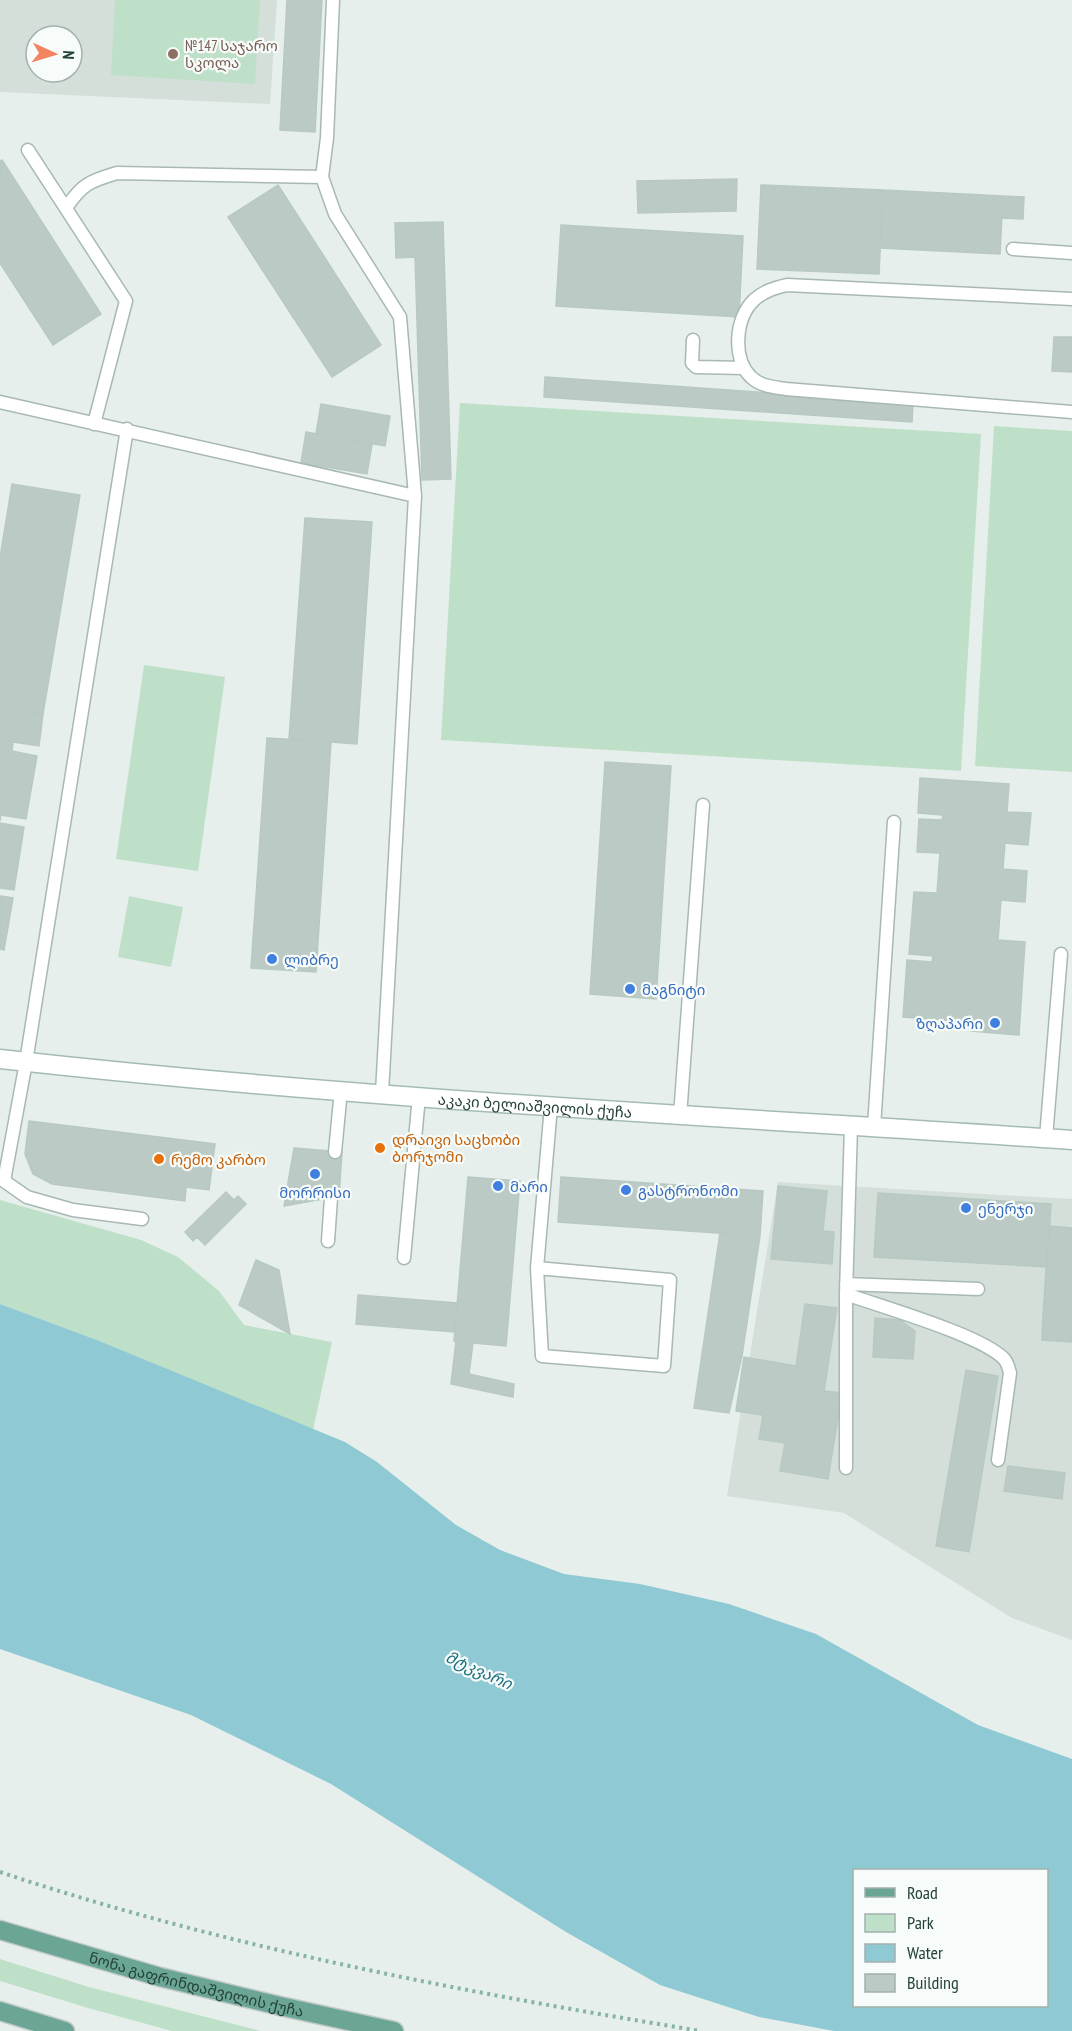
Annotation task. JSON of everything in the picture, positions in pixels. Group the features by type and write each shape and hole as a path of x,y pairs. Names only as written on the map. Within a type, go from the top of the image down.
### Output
{"main road":[{"name":"აკაკი ბელიაშვილის ქუჩა","path":"0,1059 168,1077 680,1116 1072,1140"},
{"name":"ნონა გაფრინდაშვილის ქუჩა","path":"0,1930 160,1977 394,2031"},
{"path":"0,2011 65,2031"}],"lane":[{"path":"333,0 327,138 322,177 335,214 400,317 415,496 382,1093"},
{"path":"28,150 126,302 94,424"},
{"path":"66,208 78,189 91,180 117,172 322,177"},
{"path":"1013,249 1072,254"},
{"path":"1072,299 787,285 770,288 752,301 743,318 738,338 739,354 744,368 751,378 765,386 1072,412"},
{"path":"693,340 692,363 696,368 744,368"},
{"path":"0,402 94,424 128,429 415,496"},
{"path":"128,429 26,1062 2,1181 27,1197 73,1210 142,1219"},
{"path":"680,1116 703,805"},
{"path":"874,1127 894,822"},
{"path":"1046,1138 1061,954"},
{"path":"335,1152 341,1090"},
{"path":"404,1258 419,1096"},
{"path":"537,1268 670,1280 664,1366 542,1356 537,1268 551,1106"},
{"path":"846,1468 846,1289 851,1126"},
{"path":"328,1241 331,1198"},
{"path":"846,1289 978,1289"},
{"path":"846,1289 968,1337 994,1351 1006,1361 1010,1373 998,1460"}],"path":[{"path":"0,1872 166,1923 258,1946 580,2011 700,2031"}],"shaded area":[{"name":"№147 საჯარო სკოლა","path":"0,0 277,0 270,104 0,92"},
{"path":"778,1182 1072,1199 1072,1640 1012,1618 844,1513 727,1496"}],"green space":[{"path":"115,0 260,0 255,84 111,75"},
{"path":"460,403 981,434 961,771 441,740"},
{"path":"994,426 1072,431 1072,772 975,766"},
{"path":"144,665 225,677 198,871 116,859"},
{"path":"129,896 183,907 171,967 118,957"},
{"path":"0,1200 141,1240 178,1257 219,1291 244,1325 332,1342 313,1430 97,1340 0,1304"},
{"path":"0,1959 89,1987 261,2031 172,2031 88,2008 0,1981"}],"water":[{"name":"მტკვარი","path":"0,1304 97,1340 345,1442 377,1462 456,1525 500,1550 564,1574 640,1584 729,1604 816,1634 978,1725 1072,1759 1072,2031 834,2031 759,2017 660,1985 566,1932 331,1784 191,1715 0,1649"}],"building":[{"path":"287,0 322,0 315,132 280,130"},
{"path":"2,160 101,314 53,345 0,263 0,161"},
{"path":"737,179 736,211 638,213 637,181"},
{"path":"278,185 381,345 332,377 228,217"},
{"path":"761,185 883,190 879,274 757,269"},
{"path":"883,190 1003,196 1000,254 880,248"},
{"path":"1003,196 1024,197 1023,219 1002,218"},
{"path":"443,222 451,479 422,480 415,257 396,258 395,223"},
{"path":"561,225 743,236 739,317 556,306"},
{"path":"1054,337 1072,337 1072,372 1052,371"},
{"path":"545,377 913,403 912,422 544,397"},
{"path":"321,404 390,416 385,446 316,434"},
{"path":"306,432 372,444 367,474 301,463"},
{"path":"12,484 80,495 43,714 0,707 0,558"},
{"path":"305,518 372,522 357,744 289,739"},
{"path":"0,707 43,714 39,746 13,742 12,751 37,756 26,819 1,815 0,821"},
{"path":"267,738 331,742 316,972 251,968"},
{"path":"605,762 671,766 656,999 590,994"},
{"path":"920,778 1009,784 1007,812 1031,813 1028,845 1005,843 1003,869 1027,871 1025,902 1001,900 998,940 1025,942 1019,1035 971,1031 972,1022 903,1017 907,960 932,962 933,956 909,954 914,892 937,893 940,853 917,852 919,819 942,820 943,815 918,813"},
{"path":"0,823 24,827 14,890 0,888"},
{"path":"0,896 13,898 4,950 0,949"},
{"path":"29,1121 215,1144 209,1190 186,1187 185,1201 52,1184 33,1174 25,1154"},
{"name":"მორრისი","path":"294,1148 342,1152 339,1196 284,1206"},
{"path":"468,1177 520,1181 506,1346 473,1343 469,1374 514,1384 513,1397 451,1384"},
{"path":"561,1177 763,1191 760,1236 558,1222"},
{"path":"778,1186 827,1191 823,1231 834,1232 832,1264 771,1259"},
{"path":"226,1192 234,1200 238,1196 246,1204 205,1245 197,1237 193,1241 185,1232"},
{"path":"878,1193 1051,1204 1047,1267 874,1257"},
{"path":"1049,1226 1072,1228 1072,1316 1043,1315"},
{"path":"720,1233 760,1236 742,1356 729,1413 694,1408"},
{"path":"256,1260 279,1270 290,1334 239,1305"},
{"path":"358,1295 457,1303 455,1332 356,1324"},
{"path":"805,1304 837,1308 824,1391 842,1393 828,1479 780,1471 785,1443 759,1439 763,1415 736,1411 744,1357 796,1366"},
{"path":"1043,1315 1072,1316 1072,1342 1042,1340"},
{"path":"875,1318 900,1320 915,1331 913,1359 873,1357"},
{"path":"966,1370 998,1376 969,1552 936,1546"},
{"path":"1008,1466 1065,1473 1062,1499 1004,1491"}],"place":[{"name":"№147 საჯარო სკოლა","path":"173,54"},
{"name":"ლიბრე","path":"272,959"},
{"name":"მაგნიტი","path":"630,989"},
{"name":"ზღაპარი","path":"995,1023"},
{"name":"დრაივი საცხობი ბორჯომი","path":"380,1148"},
{"name":"რემო კარბო","path":"159,1159"},
{"name":"მორრისი","path":"315,1174"},
{"name":"მარი","path":"498,1186"},
{"name":"გასტრონომი","path":"626,1190"},
{"name":"ენერჯი","path":"966,1208"}]}
